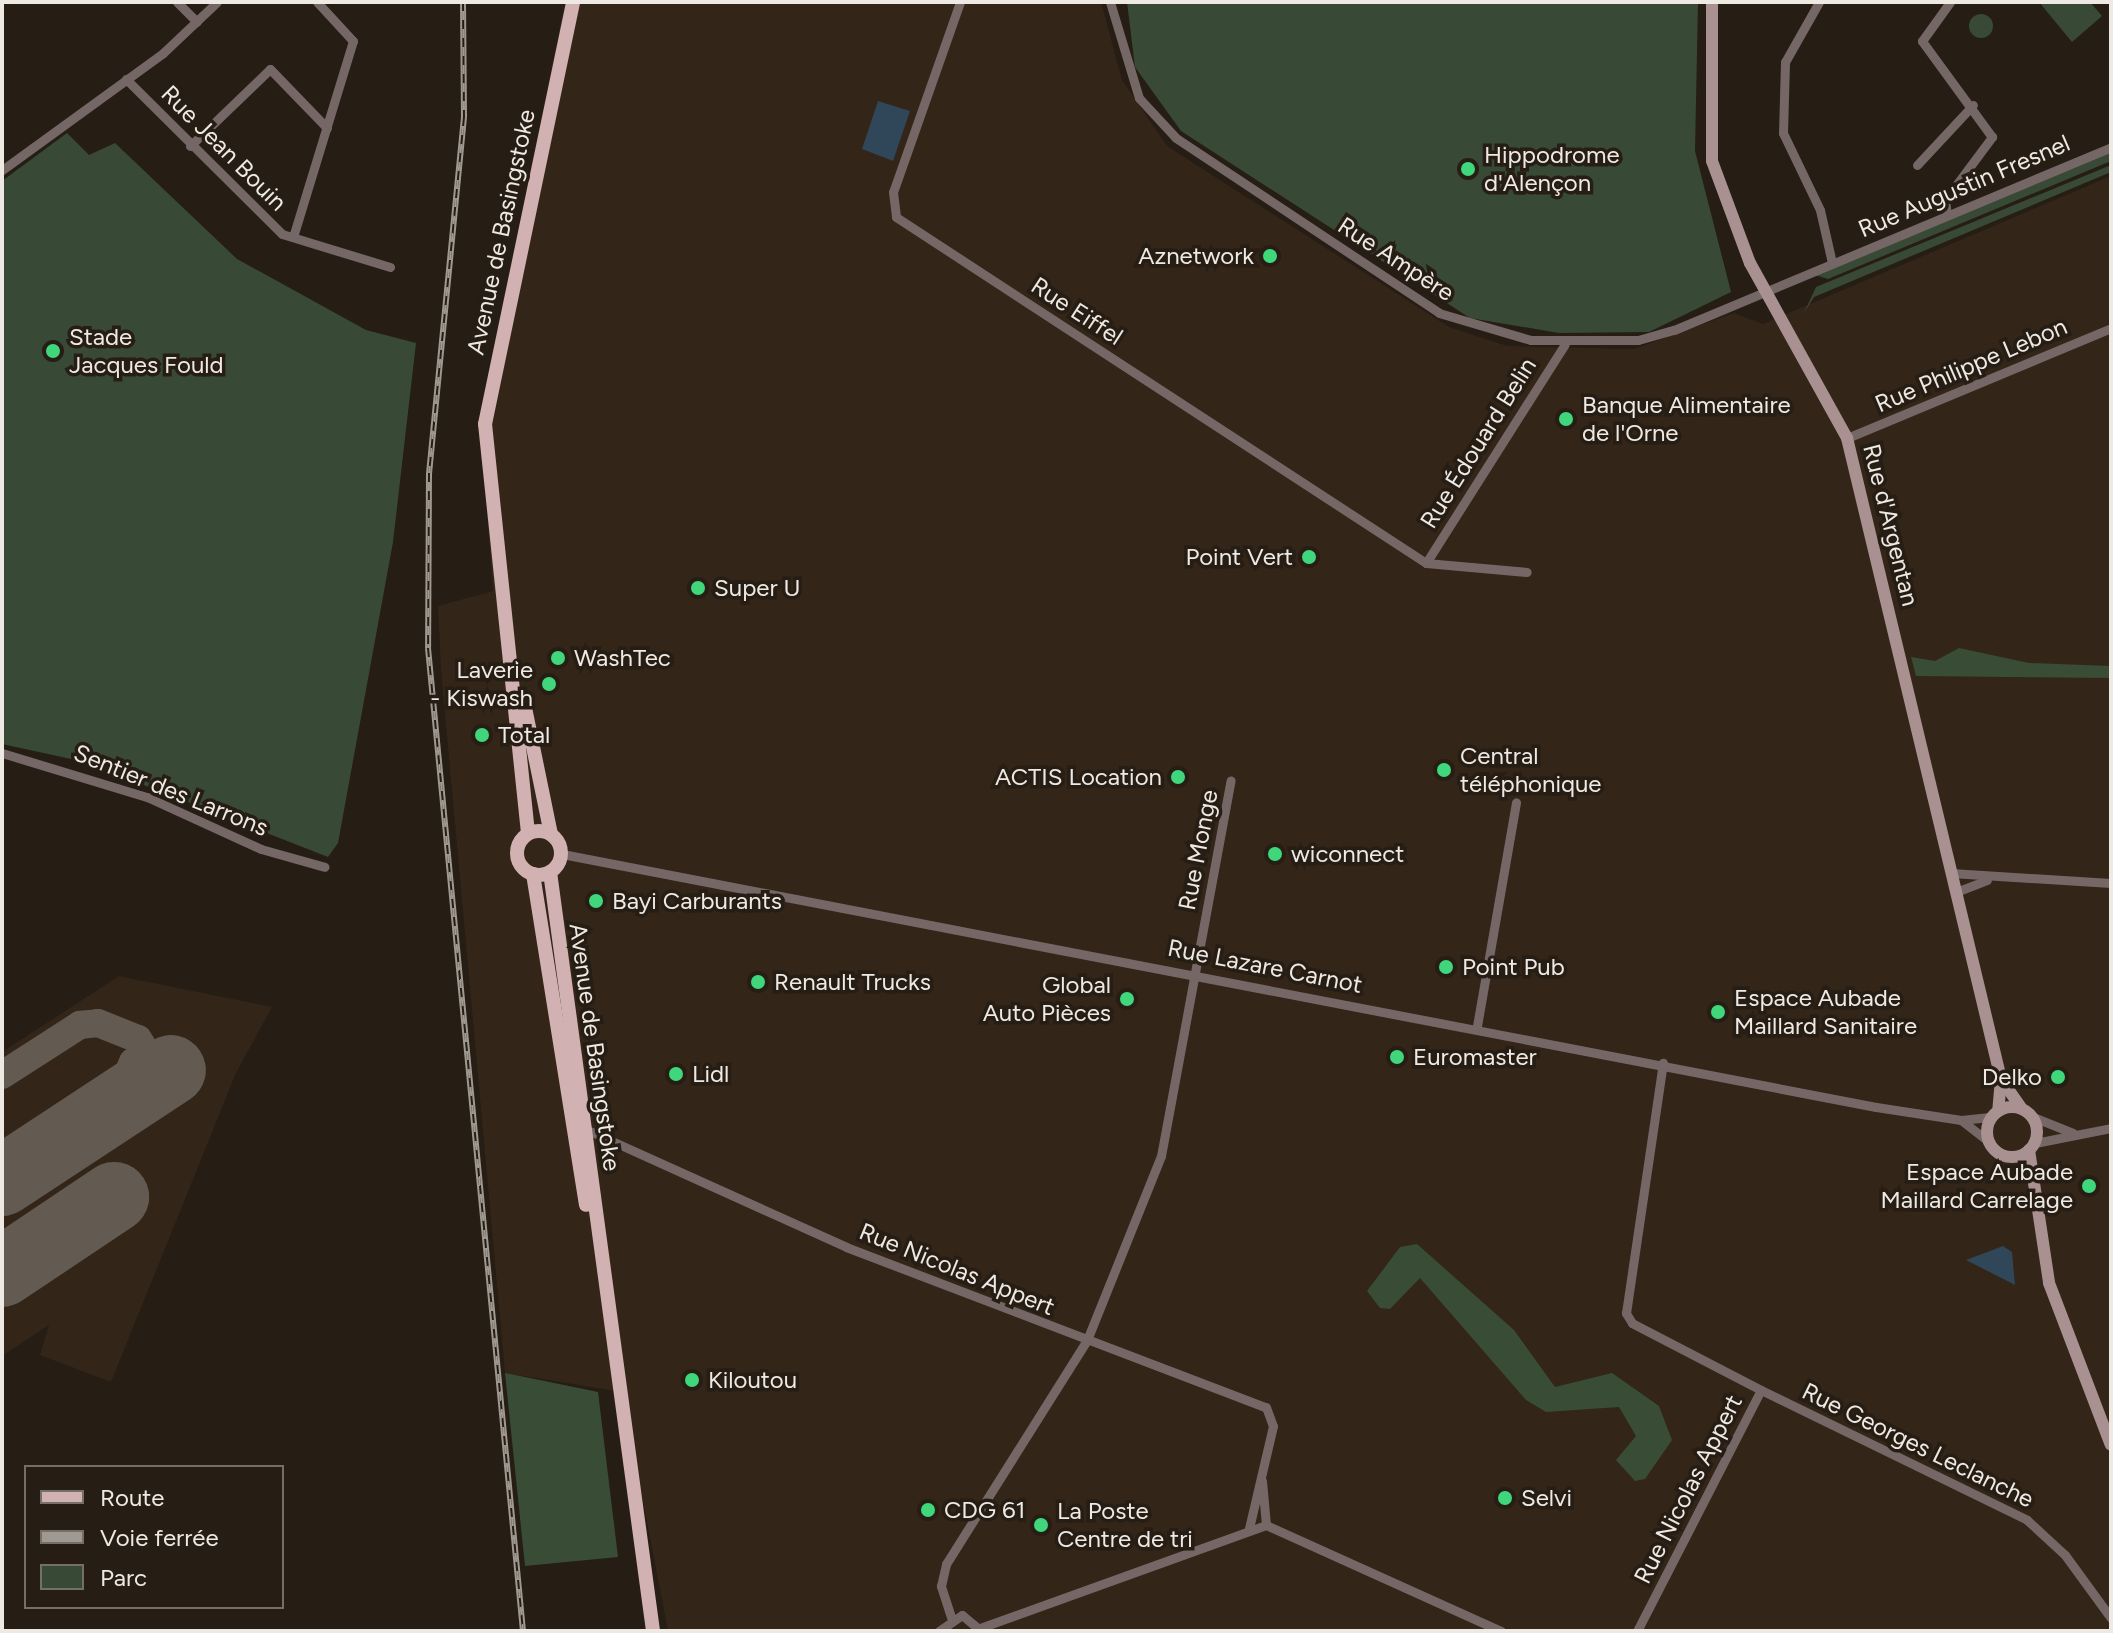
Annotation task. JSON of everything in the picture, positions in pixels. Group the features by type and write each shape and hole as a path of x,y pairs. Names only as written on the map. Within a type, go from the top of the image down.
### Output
{"main road":[{"name":"Avenue de Basingstoke","path":"528,833 487,472 495,367 573,2"},
{"name":"Rue d'Argentan","path":"1712,2 1712,161 1765,291 1847,438 2001,1079 2021,1108"},
{"name":"Avenue de Basingstoke","path":"487,472 551,834"},
{"path":"528,833 551,834 562,854 550,872 533,874 517,851 528,833"},
{"name":"Avenue de Basingstoke","path":"550,872 593,1228"},
{"name":"Avenue de Basingstoke","path":"533,874 581,1128"},
{"name":"Rue d'Argentan","path":"1995,1114 2001,1079"},
{"path":"2030,1188 2011,1157 1990,1143 1995,1114 2021,1108 2033,1117 2030,1188 2068,1343 2111,1445"},
{"path":"2011,1157 2032,1146"},
{"path":"593,1228 643,1631"},
{"path":"593,1228 653,1631"}],"street":[{"path":"177,2 197,22"},
{"path":"2,170 126,79 217,2"},
{"path":"293,237 353,41 317,2"},
{"name":"Rue Eiffel","path":"960,2 893,192 896,217 1426,563"},
{"name":"Rue Ampère","path":"1110,2 1139,98 1176,138 1439,313 1478,330 1565,344 1658,335 1765,291"},
{"path":"1819,2 1785,62 1783,133 1820,210 1832,263"},
{"path":"1947,215 1945,200 1992,137 1973,105 1922,41 1950,2"},
{"path":"190,146 270,69 327,128"},
{"name":"Rue Jean Bouin","path":"126,79 190,146 293,237 390,267"},
{"path":"1917,165 1973,105"},
{"name":"Rue Augustin Fresnel","path":"1765,291 2111,147"},
{"name":"Rue Philippe Lebon","path":"1847,438 2111,328"},
{"name":"Rue Édouard Belin","path":"1426,563 1565,344"},
{"path":"1426,563 1527,572"},
{"name":"Sentier des Larrons","path":"2,753 147,797 261,849 325,867"},
{"name":"Rue Monge","path":"951,1617 941,1586 946,1564 1087,1340 1161,1156 1231,780"},
{"path":"1477,1026 1516,802"},
{"name":"Rue Lazare Carnot","path":"562,854 1961,1120 1995,1114"},
{"path":"1951,873 1987,880 2111,883"},
{"path":"1956,892 1987,880"},
{"name":"Rue Nicolas Appert","path":"1637,1631 1761,1390 1626,1313 1663,1063"},
{"path":"2033,1117 2076,1134"},
{"name":"Rue Lazare Carnot","path":"1961,1120 1990,1143"},
{"name":"Rue Nicolas Appert","path":"581,1128 810,1231 1266,1407 1273,1426 1249,1528"},
{"path":"2032,1146 2111,1128"},
{"name":"Rue Georges Leclanche","path":"1761,1390 2027,1520 2055,1543 2111,1618"},
{"name":"Rue Nicolas Appert","path":"1262,1473 1266,1525"},
{"path":"939,1631 951,1617 971,1618 980,1630 1249,1528 1266,1525 1501,1631"}],"shaded area":[{"path":"565,2 1101,2 1122,80 1167,146 1449,327 1507,346 1634,349 1734,313 1763,324 2111,176 2111,1631 668,1631 622,1392 505,1373 441,670 438,606 493,591 480,417"},
{"path":"119,976 272,1007 236,1073 111,1382 40,1355 49,1325 2,1356 2,1052"}],"green space":[{"name":"Hippodrome d'Alençon","path":"1127,2 1698,2 1695,151 1731,292 1649,332 1559,333 1470,318 1181,131 1135,67"},
{"path":"2039,2 2090,2 2102,16 2072,42"},
{"path":"1981,14 1990,17 1993,26 1990,35 1981,38 1972,35 1969,26 1972,17"},
{"path":"67,133 89,155 115,143 237,259 366,330 416,343 393,542 338,843 328,857 85,762 2,744 2,181"},
{"path":"2111,152 2111,161 1828,279 1815,275"},
{"path":"2111,165 2111,172 1814,297 1804,313 1816,287"},
{"path":"1959,648 2029,663 2111,666 2111,678 1916,676 1911,657 1935,661"},
{"path":"1417,1244 1514,1330 1555,1387 1612,1373 1659,1406 1672,1440 1645,1479 1635,1481 1616,1460 1636,1436 1619,1407 1546,1412 1526,1400 1420,1278 1390,1309 1380,1308 1367,1291 1400,1247"},
{"path":"505,1373 598,1392 618,1557 525,1566"}],"water":[{"path":"878,101 910,111 893,161 862,149"},
{"path":"2003,1246 2012,1252 2015,1285 1966,1260"}],"taxiway":[{"path":"2,1075 80,1025 98,1023 138,1039 161,1076"},
{"path":"113,1108 133,1062 148,1057 159,1068"}],"runway":[{"path":"2,1181 171,1070"},
{"path":"2,1272 114,1197"}],"railway":[{"path":"463,2 464,117 429,473 428,648 523,1631"}],"place":[{"name":"Hippodrome d'Alençon","path":"1468,169"},
{"name":"Aznetwork","path":"1270,256"},
{"name":"Stade Jacques Fould","path":"53,351"},
{"name":"Banque Alimentaire de l'Orne","path":"1566,419"},
{"name":"Point Vert","path":"1309,557"},
{"name":"Super U","path":"698,588"},
{"name":"WashTec","path":"558,658"},
{"name":"Laverie - Kiswash","path":"549,684"},
{"name":"Total","path":"482,735"},
{"name":"Central téléphonique","path":"1444,770"},
{"name":"ACTIS Location","path":"1178,777"},
{"name":"wiconnect","path":"1275,854"},
{"name":"Bayi Carburants","path":"596,901"},
{"name":"Point Pub","path":"1446,967"},
{"name":"Renault Trucks","path":"758,982"},
{"name":"Global Auto Pièces","path":"1127,999"},
{"name":"Espace Aubade Maillard Sanitaire","path":"1718,1012"},
{"name":"Euromaster","path":"1397,1057"},
{"name":"Lidl","path":"676,1074"},
{"name":"Delko","path":"2058,1077"},
{"name":"Espace Aubade Maillard Carrelage","path":"2089,1186"},
{"name":"Kiloutou","path":"692,1380"},
{"name":"Selvi","path":"1505,1498"},
{"name":"CDG 61","path":"928,1510"},
{"name":"La Poste Centre de tri","path":"1041,1525"}]}
